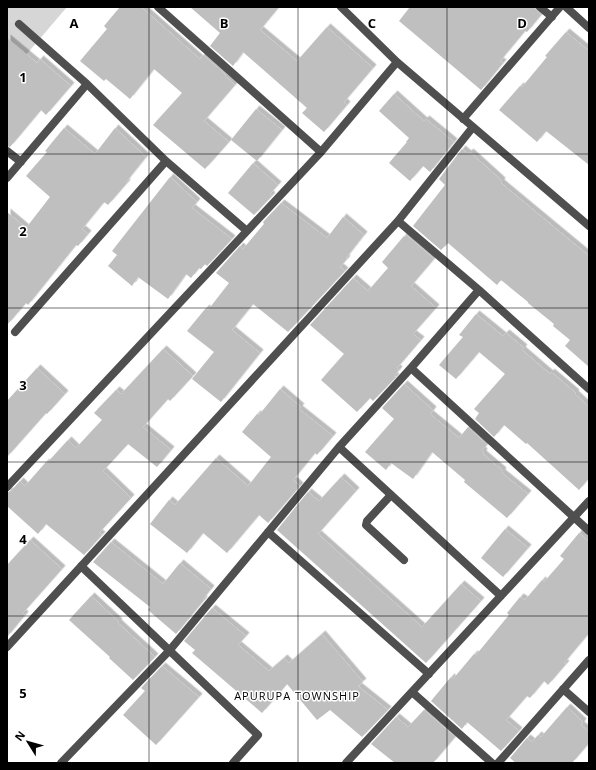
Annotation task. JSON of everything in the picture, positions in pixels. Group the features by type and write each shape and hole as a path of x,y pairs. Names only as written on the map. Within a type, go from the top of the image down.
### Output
{"street":[{"path":"158,7 321,152"},
{"path":"341,7 397,62 589,226"},
{"path":"540,7 552,17"},
{"path":"463,119 560,7"},
{"path":"566,7 589,28"},
{"path":"19,24 87,84 166,161 247,231"},
{"path":"7,488 321,152 397,62"},
{"path":"7,178 87,84"},
{"path":"7,647 398,221 473,127"},
{"path":"7,150 20,162"},
{"path":"15,332 166,161"},
{"path":"398,221 479,290 589,389"},
{"path":"61,763 169,651 340,447 479,290"},
{"path":"411,368 589,532"},
{"path":"340,447 501,596"},
{"path":"391,495 366,525 404,560"},
{"path":"346,763 589,501"},
{"path":"268,532 429,674"},
{"path":"81,566 258,735 233,763"},
{"path":"498,763 589,660"},
{"path":"563,689 589,712"},
{"path":"412,692 492,763"}],"shaded area":[{"path":"7,7 67,7 7,77"}],"building":[{"path":"120,7 141,7 200,59 203,55 235,85 204,121 229,142 205,169 153,125 182,93 154,69 130,99 106,79 104,81 80,61 107,29 104,26"},
{"path":"190,7 279,7 260,30 297,61 327,27 373,68 344,102 347,105 324,132 302,113 307,108 243,52 233,66 210,46 220,33"},
{"path":"410,7 534,7 541,15 527,32 525,31 500,61 503,63 481,90 399,21"},
{"path":"566,32 589,51 589,165 546,131 537,142 499,110 520,86 522,87 547,57 545,56"},
{"path":"7,38 37,63 40,59 71,86 46,115 41,110 10,147 7,146"},
{"path":"394,94 424,121 426,119 454,142 430,172 423,166 410,181 389,163 409,138 379,111"},
{"path":"256,109 282,130 257,161 231,140"},
{"path":"64,128 95,154 115,128 146,157 126,182 127,183 108,205 104,202 82,229 88,234 78,246 76,245 28,305 26,303 7,325 7,212 26,228 50,197 26,176 47,152 45,151"},
{"path":"462,149 468,154 470,152 502,181 501,183 589,256 589,367 565,346 570,340 553,326 554,324 501,280 497,285 448,243 441,250 413,226 445,185 439,179"},
{"path":"253,163 278,185 270,194 272,196 254,215 228,193"},
{"path":"170,177 197,202 192,208 232,239 207,266 205,264 201,269 199,268 191,278 186,274 168,299 138,277 132,286 108,266 117,255 112,251"},
{"path":"281,203 327,238 343,217 364,235 340,267 345,271 288,332 253,304 232,330 260,353 221,402 192,379 214,352 187,331 206,308 208,310 229,283 216,273 240,246 243,249 264,224 263,222"},
{"path":"406,235 434,259 411,286 436,308 413,334 421,340 397,368 399,370 394,376 396,377 373,401 370,398 357,412 321,380 344,354 310,325 353,278 368,291 388,268 382,262"},
{"path":"476,314 503,336 506,333 524,348 522,350 550,374 551,372 576,393 575,394 589,407 589,478 579,490 527,443 526,444 504,425 494,437 475,419 479,413 474,409 505,374 479,352 456,379 439,365 463,337 459,335"},
{"path":"163,349 193,376 170,401 168,399 143,427 171,450 157,467 128,444 103,471 131,498 99,533 102,535 84,555 46,524 38,534 7,506 7,492 11,491 20,481 25,486 68,440 76,448 102,420 94,413 116,390 121,394"},
{"path":"37,368 65,394 7,457 7,401"},
{"path":"404,384 433,410 430,414 459,438 468,427 487,445 482,450 484,452 483,454 503,471 502,473 528,494 507,518 464,482 465,480 432,452 413,479 391,463 386,470 365,452 394,419 382,408"},
{"path":"280,389 301,407 299,409 333,436 317,455 315,453 293,480 300,486 268,523 259,515 227,553 203,533 187,553 150,524 169,500 175,505 216,458 248,486 271,457 242,432 257,414 259,415"},
{"path":"341,477 356,491 318,534 422,627 461,584 481,601 426,663 277,530 308,492 319,501"},
{"path":"505,529 528,548 503,577 481,558"},
{"path":"579,533 589,542 589,633 548,685 544,681 530,698 527,696 506,720 519,731 501,751 467,722 462,729 431,701 451,677 453,679 474,654 476,655 509,615 507,613 520,597 525,600 542,580 544,582 564,559 560,556"},
{"path":"30,540 62,569 23,613 25,615 7,637 7,565"},
{"path":"111,542 163,584 180,563 211,589 203,599 204,600 176,634 148,610 150,607 93,562"},
{"path":"91,596 155,657 133,680 69,620"},
{"path":"212,608 246,636 238,645 269,671 284,658 289,663 322,634 363,682 358,686 388,710 362,737 330,710 317,720 287,684 262,713 192,653 195,650 184,641"},
{"path":"162,666 199,697 156,745 123,715 145,691 141,688"},
{"path":"567,707 583,722 581,725 589,732 589,743 572,763 516,763 510,758 527,738 532,742 538,735 541,737"},
{"path":"424,710 455,737 433,763 395,763 371,744 396,717 408,727"}],"district":[{"name":"APURUPA TOWNSHIP","path":"297,695"}]}
